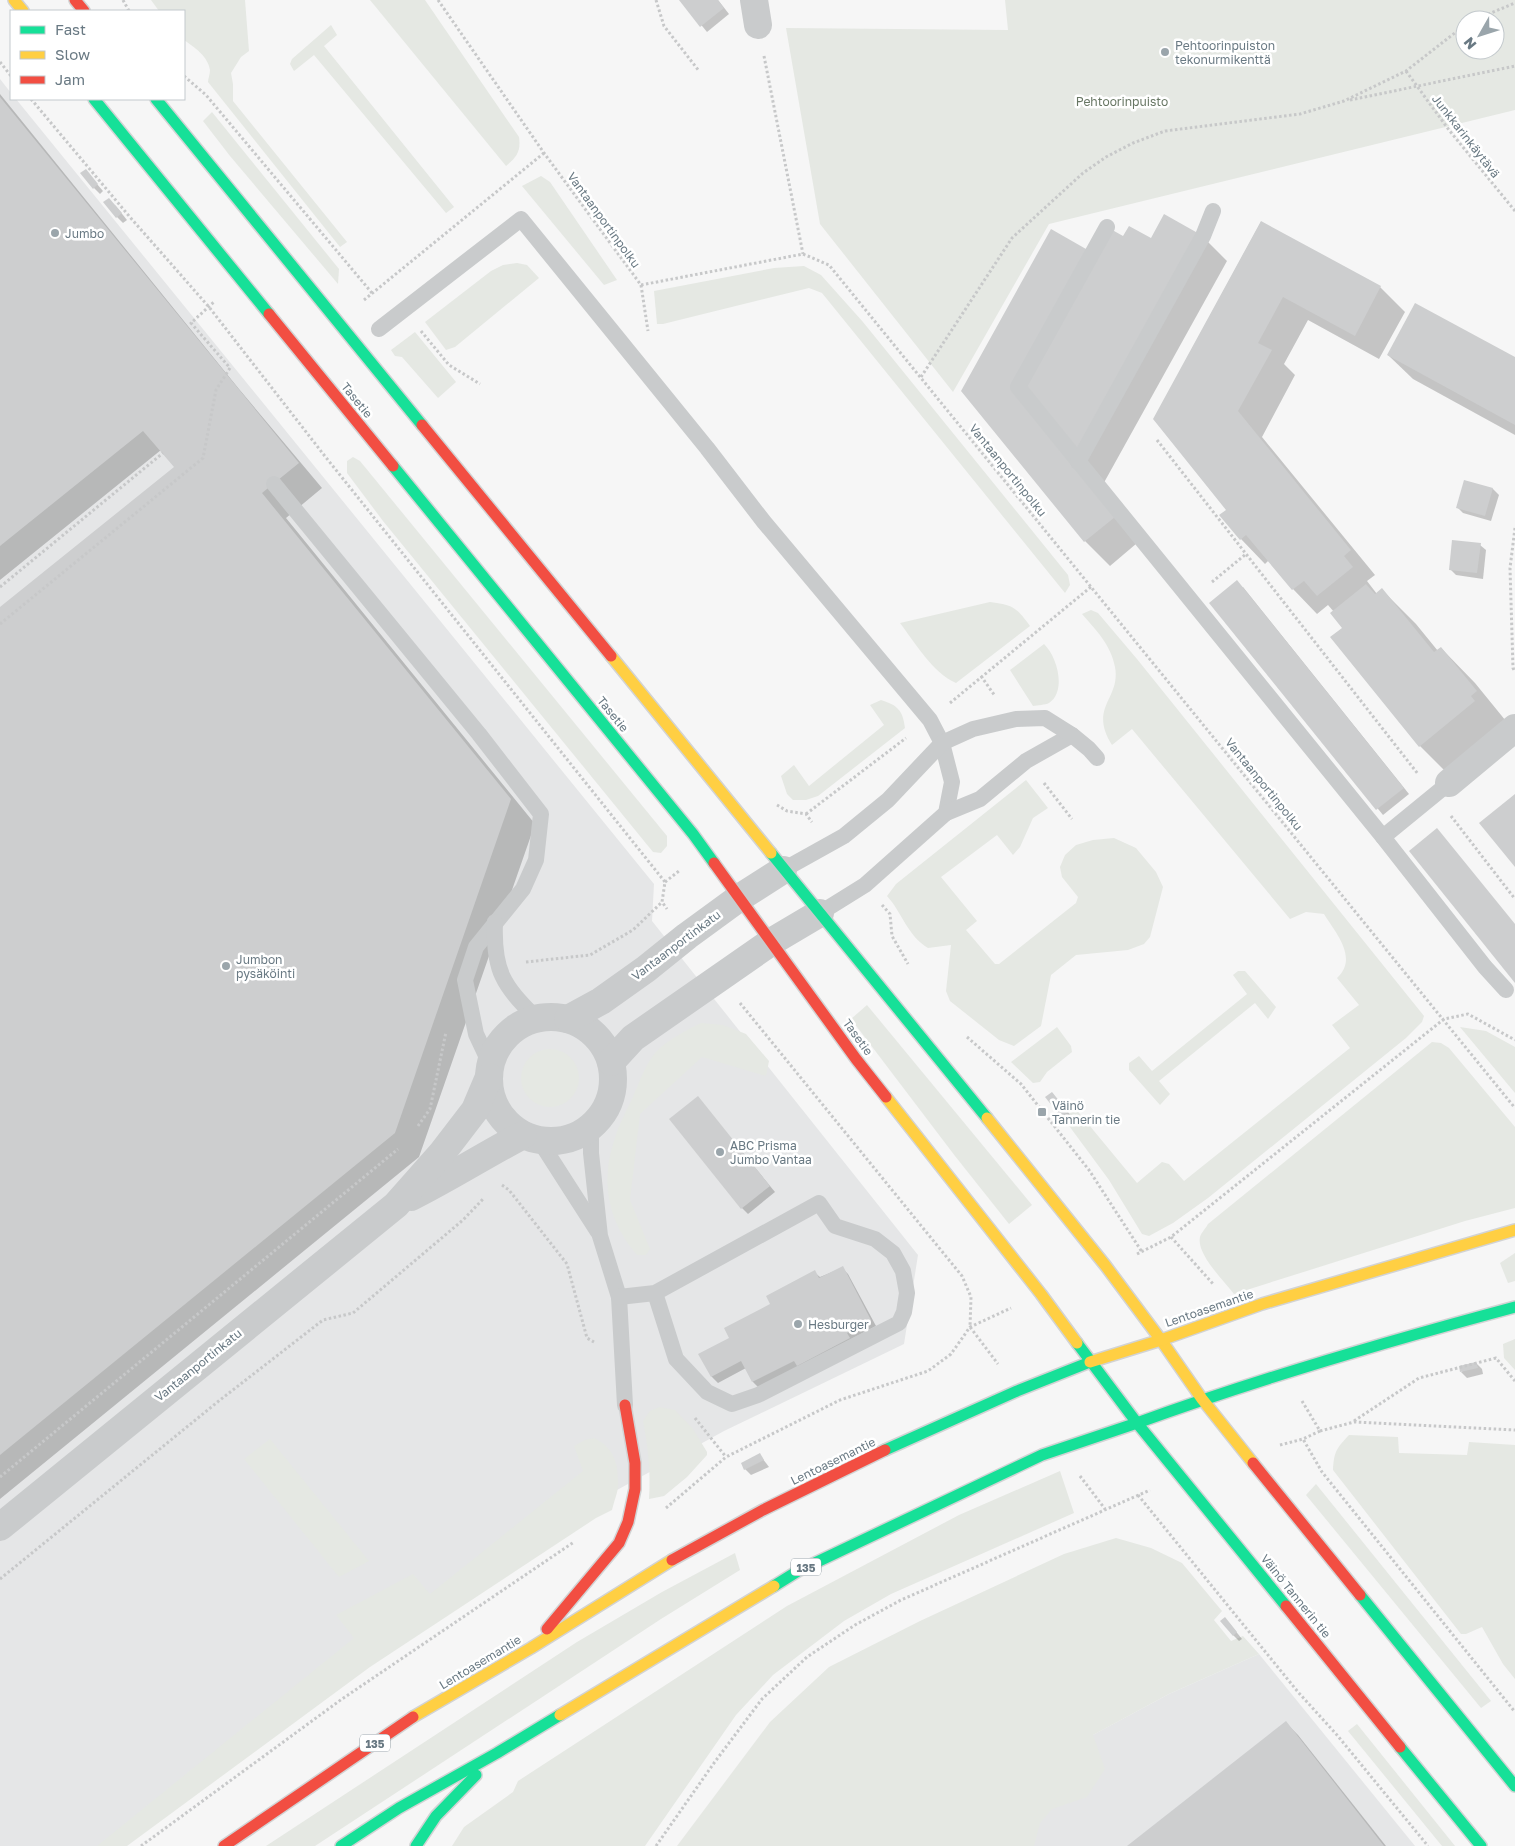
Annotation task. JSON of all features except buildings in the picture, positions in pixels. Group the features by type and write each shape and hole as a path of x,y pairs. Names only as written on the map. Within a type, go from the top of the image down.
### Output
{"main road":[{"path":"14,0 22,10"},
{"path":"75,0 83,10"},
{"name":"Tasetie","path":"95,100 693,834 856,1059 1042,1294 1090,1362"},
{"path":"157,100 1105,1265 1202,1398 1515,1786"},
{"name":"Lentoasemantie","path":"224,1846 415,1716 531,1648 652,1571 763,1510 908,1440 1017,1391 1090,1362 1161,1340 1239,1312 1515,1230"},
{"name":"135","path":"341,1846 399,1808 497,1753 798,1570 1042,1455 1137,1423 1202,1398 1285,1371 1515,1307"},
{"name":"Väinö Tannerin tie","path":"1090,1362 1137,1423 1481,1846"},
{"path":"531,1648 619,1543 628,1522 635,1489 635,1463 624,1405"},
{"path":"416,1846 436,1816 497,1753"}],"street":[{"path":"1441,789 1515,728"},
{"name":"Vantaanportinkatu","path":"568,1020 601,1001 739,898 783,870"},
{"path":"611,1062 632,1038 771,942 820,913"},
{"name":"Vantaanportinkatu","path":"0,1527 396,1205 442,1153 475,1110 499,1046 513,1030 536,1018 553,1016 584,1027 601,1041 611,1062 613,1084 611,1095 602,1115 591,1127 581,1133 561,1140 531,1137 473,1162 459,1173 396,1205"},
{"path":"490,1071 492,1098 502,1117 512,1128 531,1137"}],"lane":[{"path":"1078,462 1203,236 1213,211"},
{"path":"379,328 521,219 707,448 764,522 930,720 942,743 952,782 946,813"},
{"path":"1108,227 1018,388 1383,837 1485,967 1506,990"},
{"path":"274,484 480,734 541,814 536,860 523,889 476,948 465,980 476,1034 490,1071"},
{"path":"783,870 844,836 888,800 942,743 973,729 1016,719 1045,718 1072,735 1097,758"},
{"path":"820,913 865,885 946,813 980,799 1026,761 1072,735"},
{"path":"1383,837 1441,789"},
{"path":"495,922 494,945 499,972 515,997 536,1018"},
{"path":"591,1127 591,1153 600,1236 619,1297 624,1405"},
{"path":"531,1137 600,1236"},
{"path":"619,1297 655,1294 819,1203 835,1226 875,1239 893,1253 903,1271 907,1293 904,1312 899,1323 758,1395 732,1404 707,1392 676,1359 655,1294"}],"path":[{"name":"Vantaanportinpolku","path":"438,0 544,153 641,285 803,254 830,265 1515,1108"},
{"path":"656,0 664,26 699,71"},
{"path":"1498,10 1515,3"},
{"path":"756,12 803,254"},
{"path":"1344,101 1406,71 1455,33"},
{"path":"0,62 10,75"},
{"path":"921,377 1012,238 1083,172 1133,142 1165,131 1300,114 1344,101 1515,66"},
{"name":"Junkkarinkäytävä","path":"1406,71 1449,130 1515,211"},
{"path":"185,77 206,95 372,293"},
{"path":"32,100 128,216 208,307 665,882 662,902 633,930 590,955 518,963 499,972"},
{"path":"360,304 544,153"},
{"path":"384,283 449,365 480,384"},
{"path":"641,285 649,334"},
{"path":"0,624 203,458 216,390 230,368 191,323 222,295"},
{"path":"1158,440 1246,554 1441,789 1515,899"},
{"path":"0,587 163,453"},
{"path":"1515,528 1510,568 1515,672"},
{"path":"1190,599 1246,554"},
{"path":"770,800 787,811 806,814 831,844"},
{"path":"865,885 890,914 892,936 902,956 913,971"},
{"path":"662,902 687,936"},
{"path":"719,978 962,1276 972,1297 970,1327 1042,1294"},
{"path":"413,1133 430,1108 448,1021 468,999"},
{"path":"1105,1265 1142,1252 1171,1237 1444,1019 1468,1014 1515,1040"},
{"path":"964,1035 1021,1084 1088,1170 1142,1252"},
{"path":"430,1108 454,1137"},
{"path":"0,1477 400,1147"},
{"path":"473,1162 482,1173 509,1190 566,1264 587,1338 623,1356"},
{"path":"0,1579 220,1400 323,1320 353,1313 463,1220 497,1182"},
{"path":"1171,1237 1239,1312"},
{"path":"1354,1422 1420,1378 1496,1358 1515,1381"},
{"path":"1285,1371 1320,1431"},
{"path":"690,1411 726,1457"},
{"path":"1515,1430 1354,1422 1320,1431 1303,1439 1322,1472 1515,1712"},
{"path":"656,1846 714,1763 762,1700 807,1657 855,1624 901,1600 1138,1495 1298,1692 1337,1735 1428,1846"}],"shaded area":[{"path":"0,79 10,92 10,100 17,100 654,884 652,921 918,1255 904,1344 724,1431 608,1495 119,1846 0,1846"},
{"path":"1259,1654 1415,1846 893,1846 981,1795 1169,1694"}],"green space":[{"path":"151,0 245,0 249,51 241,57 231,73 233,101 347,242 340,247 208,82 209,65 200,52 185,41 185,10 158,10"},
{"path":"370,0 425,0 519,137 517,153 506,166"},
{"name":"Pehtoorinpuisto","path":"1005,0 1515,0 1515,110 1049,224 953,392 820,224 786,28 1008,30"},
{"path":"331,25 337,35 324,46 454,207 446,213 314,55 294,71 290,64 292,59"},
{"path":"212,112 339,269 338,284 230,156 203,121"},
{"path":"541,176 550,182 617,280 604,285 522,186"},
{"path":"517,263 527,265 539,278 455,347 446,350 425,322 491,271 503,265"},
{"path":"804,266 821,275 863,322 1068,575 1070,585 1065,593 822,293 809,288 657,324 654,291 774,268"},
{"path":"415,332 456,382 438,398 402,357 395,356 391,350"},
{"path":"353,457 360,461 667,836 667,846 661,853 653,852 383,521 347,473 347,461"},
{"path":"990,602 1004,604 1013,608 1030,626 956,683 932,665 900,623"},
{"path":"1091,610 1098,613 1137,659 1424,1016 1422,1022 1406,1038 1208,1198 1173,1223 1149,1236 1142,1234 1109,1180 1064,1119 1075,1108 1137,1183 1162,1162 1169,1164 1184,1181 1350,1048 1332,1025 1359,1005 1337,978 1346,962 1345,954 1339,937 1324,914 1306,912 1290,919 1132,729 1112,745 1105,732 1103,721 1104,712 1116,678 1115,667 1110,652 1098,632 1082,614"},
{"path":"1044,644 1049,649 1056,665 1059,682 1058,690 1049,703 1033,706 1010,670"},
{"path":"881,700 898,709 903,717 905,728 818,796 806,800 793,800 787,794 781,776 794,765 809,786 884,725 870,705"},
{"path":"1026,780 1048,808 1033,818 1020,847 1013,855 997,835 941,877 977,921 966,930 995,964 999,964 1076,903 1078,897 1062,877 1060,867 1065,855 1076,845 1093,840 1114,838 1136,848 1156,872 1163,887 1150,937 1144,944 1128,950 1076,955 1051,975 1041,1026 1014,1046 999,1040 950,1001 946,991 951,945 928,948 921,943 910,931 887,896 896,884"},
{"path":"1238,971 1245,971 1276,1007 1268,1019 1255,1003 1159,1081 1170,1094 1160,1105 1129,1070 1129,1063 1139,1056 1152,1071 1247,994 1233,975"},
{"path":"867,1005 1032,1205 1009,1224 851,1019"},
{"path":"701,1023 723,1025 746,1034 769,1061 766,1076 702,1057 640,1114 630,1200 650,1249 646,1255 637,1255 619,1228 609,1200 607,1185 610,1154 642,1074 652,1057 672,1039"},
{"path":"1057,1027 1071,1046 1072,1052 1047,1072 1040,1082 1033,1083 1011,1062"},
{"path":"1460,1027 1486,1031 1515,1047 1515,1093"},
{"path":"1432,1042 1441,1043 1449,1048 1515,1127 1515,1208 1465,1221 1234,1294 1212,1267 1202,1251 1200,1237 1208,1224"},
{"path":"550,1049 561,1051 574,1062 579,1078 577,1089 566,1102 550,1107 539,1105 526,1094 521,1078 523,1067 534,1054"},
{"path":"1515,1253 1515,1281 1508,1283 1500,1263"},
{"path":"1515,1339 1515,1370 1504,1358 1503,1344"},
{"path":"659,1407 675,1410 693,1429 707,1455 687,1477 664,1496 649,1499 649,1460 643,1421 650,1411"},
{"path":"1349,1435 1398,1437 1399,1453 1467,1455 1469,1442 1515,1445 1515,1679 1503,1664 1482,1627 1466,1634 1461,1634 1333,1470 1337,1450"},
{"path":"594,1438 610,1451 617,1468 618,1485 612,1510 596,1518 370,1667 127,1846 97,1846 354,1638 336,1615 413,1574 430,1594 583,1471 574,1446"},
{"path":"270,1439 369,1561 339,1577 244,1459"},
{"path":"1060,1471 1074,1513 891,1594 844,1621 773,1675 736,1715 645,1846 452,1846 464,1827 513,1792 518,1781 787,1606 959,1515"},
{"path":"1316,1484 1491,1701 1481,1708 1306,1495"},
{"path":"1116,1538 1151,1548 1182,1563 1222,1611 1214,1620 1231,1641 1243,1636 1259,1654 1169,1694 1093,1735 1105,1769 1087,1797 1052,1809 1040,1823 1034,1846 677,1846 770,1722 829,1667 920,1621 1064,1554"},
{"path":"735,1553 740,1570 661,1619 315,1846 266,1846 577,1642 662,1592"},
{"path":"1357,1724 1455,1846 1442,1846 1348,1731"}],"traffic: fast":[{"path":"95,100 269,314"},
{"path":"157,100 422,425"},
{"path":"393,466 693,834 714,863"},
{"path":"771,853 987,1118"},
{"path":"1137,1423 1325,1361 1515,1307"},
{"path":"1077,1343 1137,1423 1286,1606"},
{"path":"885,1450 1017,1391 1090,1362"},
{"path":"774,1586 798,1571 1042,1455 1137,1423"},
{"path":"1360,1595 1515,1786"},
{"path":"341,1846 399,1808 560,1715"},
{"path":"1400,1747 1481,1846"},
{"path":"416,1846 436,1816 476,1775"}],"traffic: slow":[{"path":"14,0 22,10"},
{"path":"611,656 771,853"},
{"path":"886,1097 1041,1294 1077,1343"},
{"path":"987,1118 1105,1265 1202,1399 1253,1463"},
{"path":"1090,1362 1161,1340 1262,1304 1515,1230"},
{"path":"413,1717 531,1648 672,1560"},
{"path":"560,1715 774,1586"}],"traffic: jam":[{"path":"75,0 83,10"},
{"path":"269,314 393,466"},
{"path":"422,425 611,656"},
{"path":"714,863 856,1059 886,1097"},
{"path":"547,1629 619,1543 628,1522 635,1489 635,1463 625,1405"},
{"path":"672,1560 763,1510 885,1450"},
{"path":"1253,1463 1360,1595"},
{"path":"1286,1606 1400,1747"},
{"path":"224,1846 413,1717"}],"place":[{"name":"Pehtoorinpuiston tekonurmikenttä","path":"1165,52"},
{"name":"Jumbo","path":"55,233"},
{"name":"Jumbon pysäköinti","path":"226,966"},
{"name":"Väinö Tannerin tie","path":"1042,1112"},
{"name":"ABC Prisma Jumbo Vantaa","path":"720,1152"},
{"name":"Hesburger","path":"798,1324"}]}
